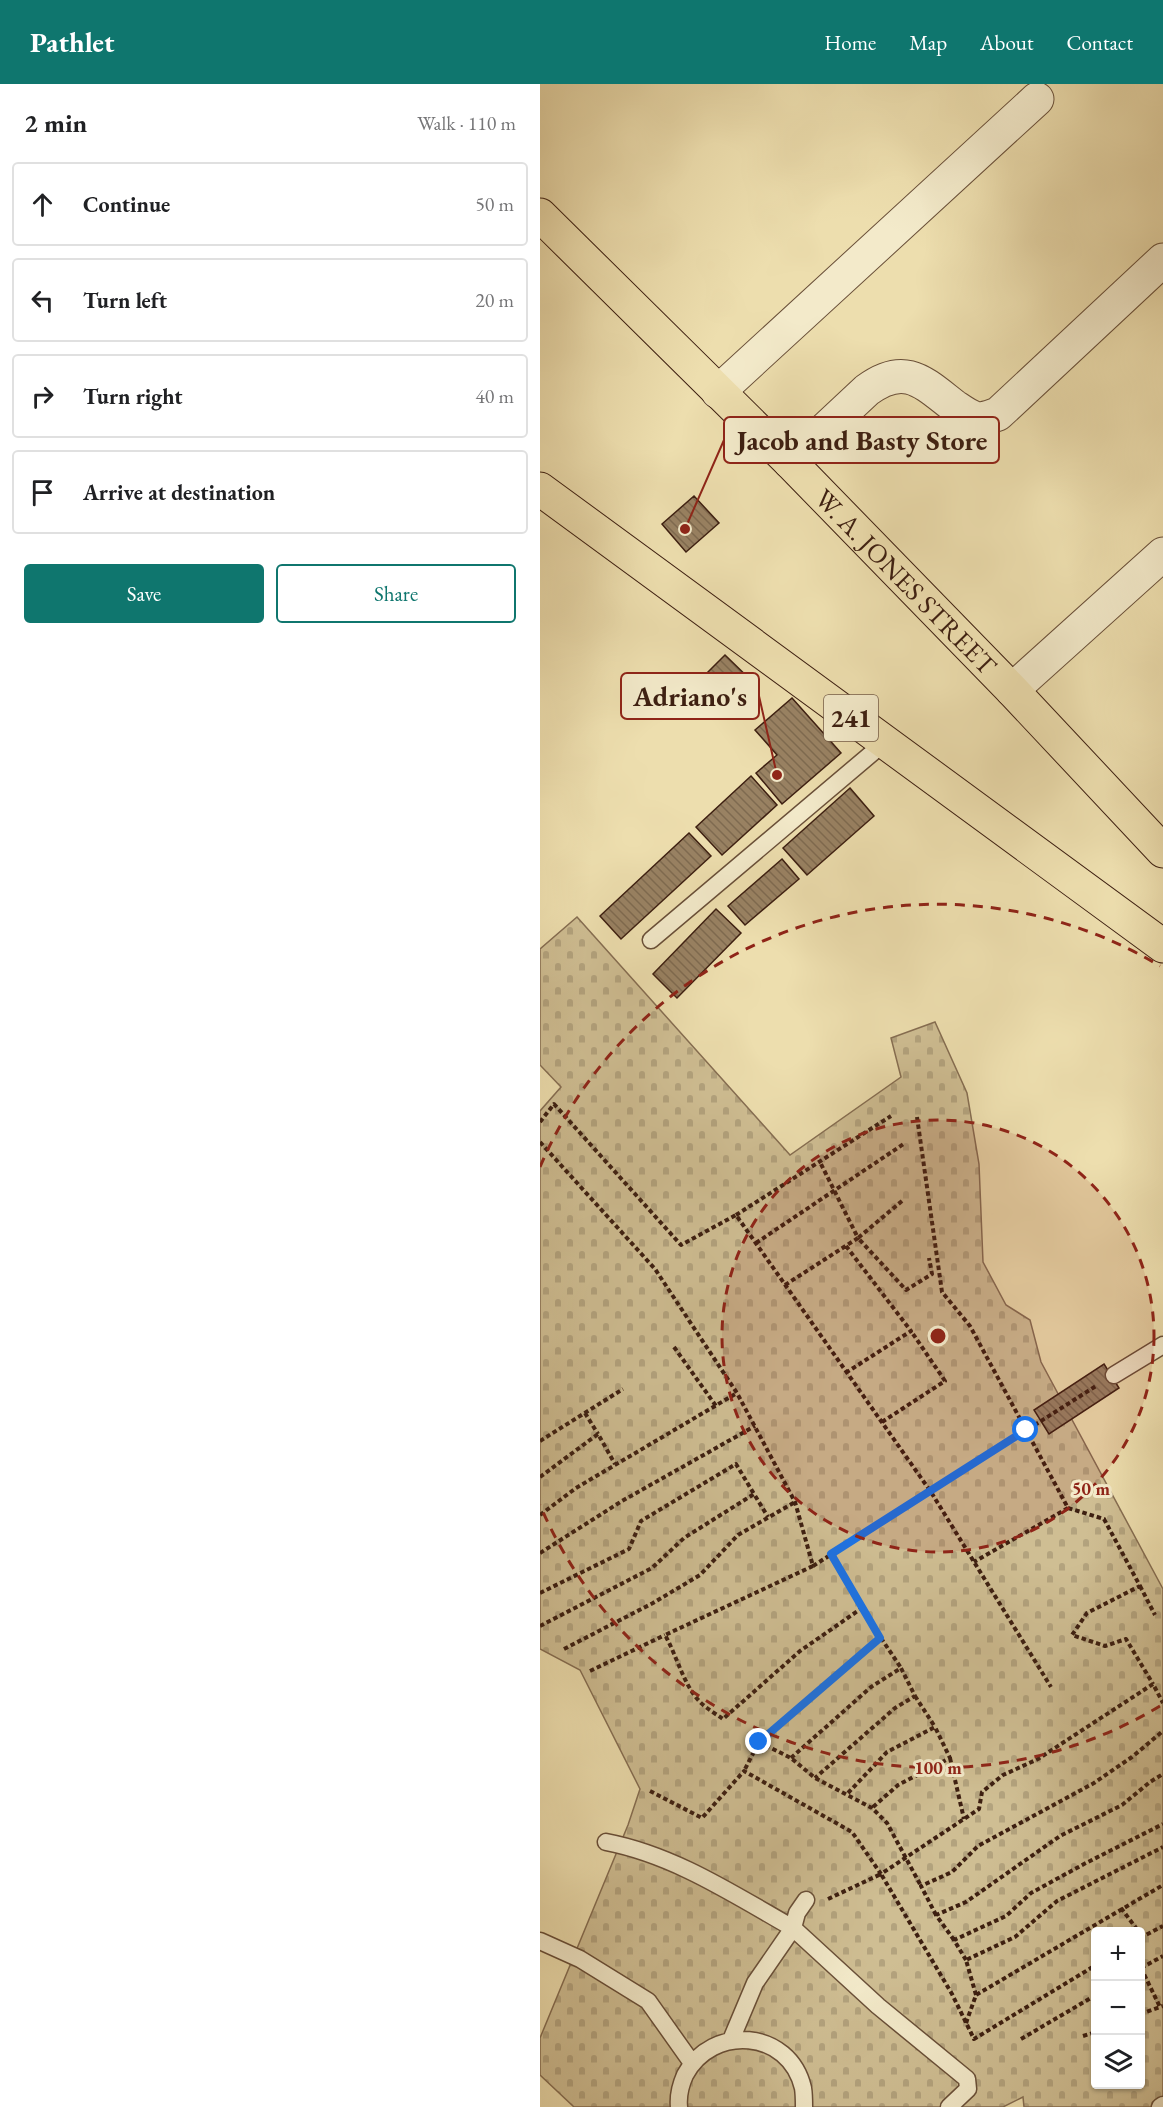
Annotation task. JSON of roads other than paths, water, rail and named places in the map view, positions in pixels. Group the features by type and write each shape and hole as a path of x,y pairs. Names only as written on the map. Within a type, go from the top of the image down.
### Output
{"main road":[{"name":"W. A. JONES STREET","path":"540,215 790,462 1012,690 1163,851"},
{"name":"241","path":"540,489 1163,946"}],"street":[{"path":"718,392 1037,99"},
{"path":"790,462 867,390 877,383 894,378 909,375 925,383 959,410 974,418 986,418 998,414 1163,260"},
{"path":"1012,690 1163,554"}],"lane":[{"path":"651,940 884,743"},
{"path":"1114,1375 1163,1345"},
{"path":"606,1842 636,1848 702,1876 793,1928 878,2006 967,2079 968,2089 949,2107"},
{"path":"731,2040 755,1983 793,1928 796,1913 806,1900"},
{"path":"540,1941 580,1959 648,2001 692,2063"},
{"path":"679,2107 682,2082 692,2063 703,2052 716,2044 731,2040 750,2040 769,2045 784,2056 796,2071 803,2088 804,2107"}],"place":[{"name":"Jacob and Basty Store","path":"685,529"},
{"name":"Adriano's","path":"777,775"}]}
